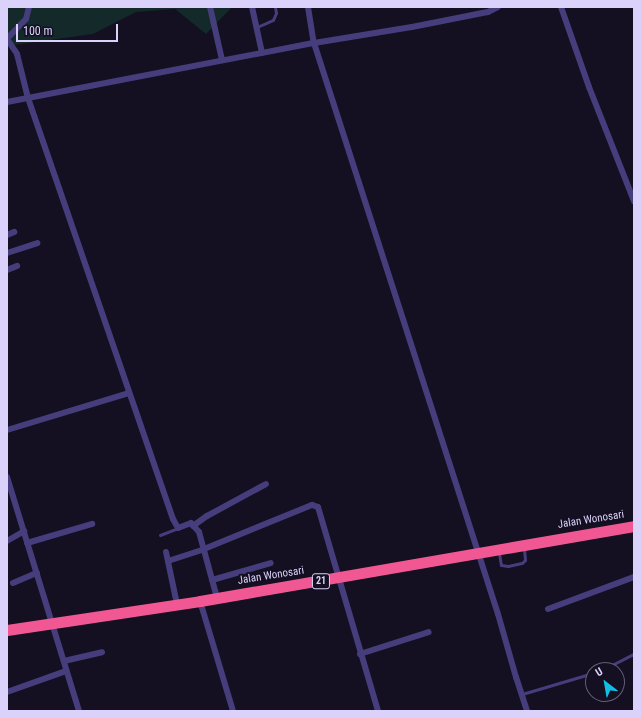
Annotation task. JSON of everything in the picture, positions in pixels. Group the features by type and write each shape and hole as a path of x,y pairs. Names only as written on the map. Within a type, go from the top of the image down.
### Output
{"highway":[{"name":"Jalan Wonosari","path":"7,630 52,622 200,601 634,526"}],"street":[{"path":"29,7 26,19 7,38 17,54 28,98 172,519 178,528 188,524 194,526 199,532 217,598"},
{"path":"210,7 222,60"},
{"path":"252,7 262,53"},
{"path":"308,7 314,43 498,614 527,711"},
{"path":"7,102 222,60 412,27 488,12 498,7"},
{"path":"561,7 589,87 634,201"},
{"path":"7,234 14,232"},
{"path":"7,253 36,243"},
{"path":"7,270 17,266"},
{"path":"7,430 129,393"},
{"path":"7,477 79,711"},
{"path":"194,526 207,516 266,484"},
{"path":"168,561 204,549 312,505 316,506 320,510 338,578 378,711"},
{"path":"27,543 92,524"},
{"path":"7,541 24,531"},
{"path":"166,552 177,604"},
{"path":"212,580 271,563"},
{"path":"12,583 37,573"},
{"path":"548,609 634,577"},
{"path":"200,601 233,711"},
{"path":"360,654 429,632"},
{"path":"64,661 102,652"},
{"path":"7,692 66,671"}],"lane":[{"path":"256,27 274,20 276,13 275,7"},
{"path":"160,535 178,528"},
{"path":"498,549 501,565 508,566 522,563 525,560 523,545"},
{"path":"618,662 634,654"},
{"path":"522,694 585,675"}],"green space":[{"path":"7,7 232,7 206,34 175,9 136,12 93,34 7,46"}]}
